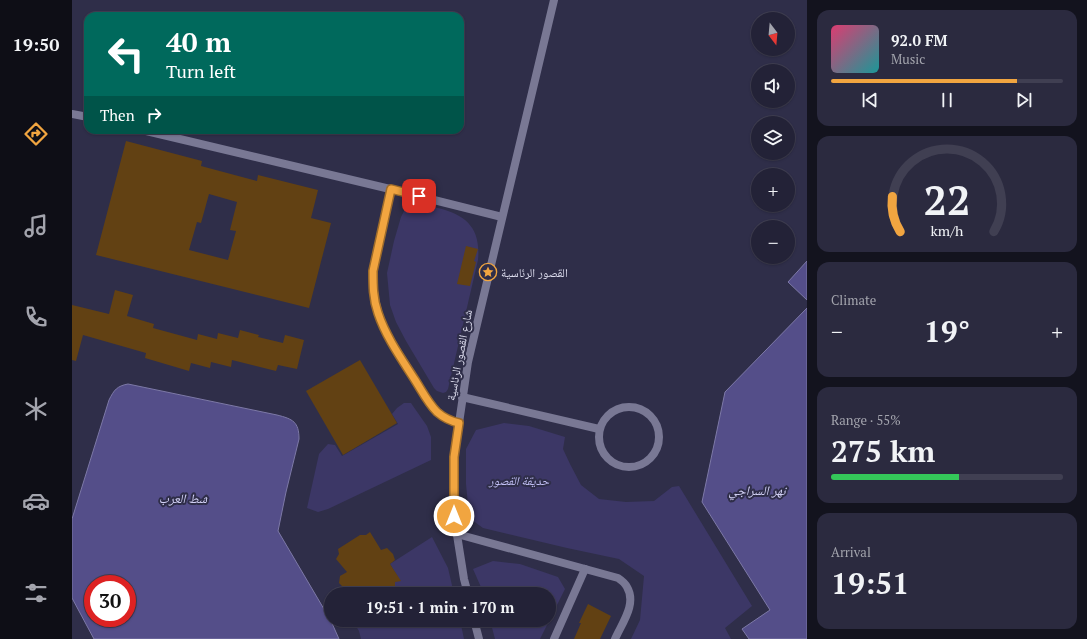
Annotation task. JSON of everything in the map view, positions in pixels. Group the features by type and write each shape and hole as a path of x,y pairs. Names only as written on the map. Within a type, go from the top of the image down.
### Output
{"street":[{"name":"شارع القصور الرئاسية","path":"466,587 454,516 454,457 462,397 468,362 554,0"},
{"path":"72,114 84,116"},
{"path":"159,134 502,217"},
{"path":"391,189 373,271 374,297 378,313 390,341 432,406 437,412 448,420 459,423"},
{"path":"462,397 599,429"},
{"path":"630,407 640,409 649,414 659,431 659,442 656,452 642,465 632,468 613,464 605,457 600,449 598,439 599,429 603,420 610,413 620,408 630,407"},
{"path":"457,534 586,568 618,578 626,586 631,596 631,605 615,639"},
{"path":"554,639 586,568"},
{"path":"476,627 479,639"}],"green space":[{"path":"414,204 420,204 448,211 464,219 470,225 477,240 478,260 448,389 443,393 434,388 406,341 396,322 390,305 387,273 394,241 404,211"},
{"path":"404,403 411,403 427,426 431,437 431,460 328,509 318,512 307,508 319,454 328,444 335,445 342,456 398,424 392,414"},
{"name":"حديقة القصور","path":"504,423 529,426 565,437 563,449 581,485 599,499 626,502 654,501 672,487 679,486 752,606 725,628 731,639 631,639 640,620 644,576 619,559 483,528 472,520 468,505 466,484 466,449 476,430"},
{"path":"432,537 448,568 452,587 392,587 398,577 390,564"},
{"path":"493,561 520,564 558,577 565,589 556,607 556,587 481,587 473,569"},
{"path":"356,627 461,627 464,639 361,639"},
{"path":"492,627 546,627 540,639 495,639"}],"water":[{"path":"807,261 807,300 788,282"},
{"name":"نهر السراجي","path":"807,308 807,639 749,639 742,629 770,610 702,502 725,392"},
{"name":"شط العرب","path":"128,384 277,415 294,422 298,429 299,439 278,531 324,609 324,627 334,627 339,639 94,639 88,627 136,627 136,575 84,575 84,620 72,598 72,519 109,400 116,389"}],"building":[{"path":"126,141 202,161 201,166 257,181 258,175 318,190 311,218 331,223 309,308 96,255","holes":["209,194 237,202 230,230 236,231 228,260 189,250 197,222 201,223"]},
{"path":"466,246 478,249 474,261 476,262 470,286 457,284"},
{"path":"115,290 133,295 127,316 154,324 153,328 197,340 198,334 217,339 218,333 238,338 240,330 259,335 258,337 283,343 285,335 304,340 297,369 278,365 276,371 232,360 231,367 211,362 210,368 191,363 189,371 145,358 146,353 83,335 76,361 72,360 72,305 109,314"},
{"path":"360,360 397,423 343,455 306,391"},
{"path":"370,532 381,550 387,548 393,554 395,560 390,564 401,581 395,582 395,587 343,587 339,583 340,576 347,572 336,559 339,554 338,549 360,535 366,535"},
{"path":"588,604 611,616 600,639 574,639 581,623 579,623"}],"place":[{"name":"القصور الرئاسية","path":"488,272"}],"route":[{"path":"419,196 391,189 373,271 374,297 378,313 390,341 426,398 437,412 448,420 459,423 454,457 454,516"}]}
